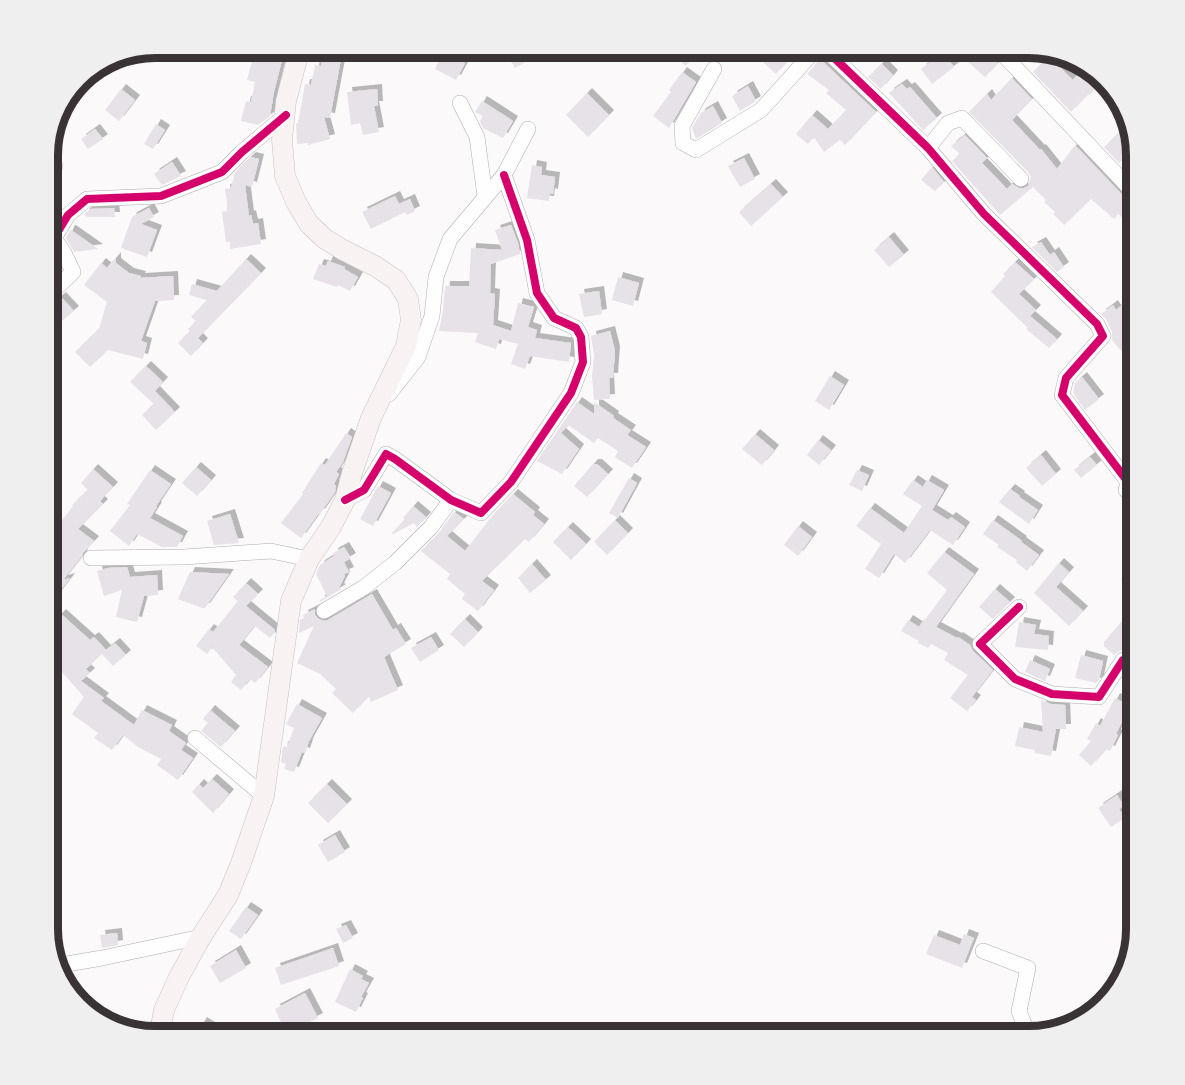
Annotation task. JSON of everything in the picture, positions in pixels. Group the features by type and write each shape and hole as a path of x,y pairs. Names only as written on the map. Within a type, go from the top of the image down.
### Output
{"main road":[{"path":"161,1026 164,1010 179,977 228,895 242,863 264,796 291,601 309,559 332,527 345,500 370,418 406,346 411,320 408,299 396,280 325,239 309,224 296,202 285,176 282,141 286,101 297,58"}],"street":[{"path":"714,69 682,126 683,143 696,150 761,110 808,58"},
{"path":"835,58 928,147 984,214 1097,324 1103,336 1066,378 1062,395 1126,472"},
{"path":"1006,58 1126,184"},
{"path":"460,104 477,137 485,196"},
{"path":"59,227 68,215 87,199 161,196 222,172 285,115"},
{"path":"928,147 948,123 962,118 1021,179"},
{"path":"370,418 418,357 432,316 436,278 450,239 504,175 528,129"},
{"path":"345,500 364,490 386,454 451,500 481,513 511,482 571,393 583,362 581,337 576,328 554,318 537,292 527,240 504,175"},
{"path":"59,247 73,272 59,285"},
{"path":"324,611 363,588 395,563 431,527 451,500"},
{"path":"91,558 272,551 309,559"},
{"path":"1019,607 980,644 1015,679 1052,693 1099,697 1123,660 1126,661"},
{"path":"195,738 264,796"},
{"path":"65,964 201,937"},
{"path":"983,951 1028,968 1019,1011 1025,1026"}],"building":[{"path":"253,58 282,58 270,116 258,125 241,121 246,101 251,102 255,82 247,80"},
{"path":"321,58 341,58 330,118 324,117 330,139 308,145 308,143 297,144 296,124 305,84 311,85 315,65 321,66"},
{"path":"440,58 455,58 465,63 456,80 435,69"},
{"path":"509,58 532,58 515,68"},
{"path":"678,58 694,58 685,66"},
{"path":"759,58 795,58 791,62 788,61 776,74"},
{"path":"848,58 859,58 854,63"},
{"path":"935,58 947,58 954,67 932,84 921,69"},
{"path":"963,58 994,58 998,63 985,77"},
{"path":"820,59 876,112 845,145 840,140 824,152 814,137 808,144 796,134 812,115 828,129 846,110 826,93 829,90 807,74"},
{"path":"1038,59 1054,62 1073,80 1079,73 1097,88 1071,112 1033,72 1042,63"},
{"path":"882,64 893,75 881,89 868,77"},
{"path":"682,72 696,82 669,128 653,116 671,92 669,90"},
{"path":"1012,78 1032,99 1012,120 1057,169 1075,145 1126,199 1126,221 1118,214 1114,219 1091,199 1064,225 1044,202 1046,200 1033,187 1000,215 952,161 960,154 951,146 965,135 987,158 982,163 1007,189 1012,184 1019,188 1028,186 1031,177 1028,172 969,112 987,94 991,100"},
{"path":"902,84 907,89 910,87 937,118 923,130 889,93"},
{"path":"748,86 756,101 740,111 732,96"},
{"path":"121,89 135,100 119,121 105,110"},
{"path":"377,89 378,106 374,106 379,132 363,135 360,123 351,125 347,92"},
{"path":"587,93 609,115 588,137 566,115"},
{"path":"482,101 513,121 503,138 483,128 480,121 483,116 475,112"},
{"path":"713,106 722,123 696,139 692,128 701,113"},
{"path":"156,124 165,130 153,149 144,144"},
{"path":"95,129 103,139 88,149 81,139"},
{"path":"1123,130 1126,156 1119,163 1104,147"},
{"path":"251,157 259,159 252,187 245,185 249,216 251,215 253,224 258,223 261,244 230,249 230,242 226,242 222,212 228,211 225,189 231,188 235,172"},
{"path":"744,158 755,179 740,187 728,166"},
{"path":"172,162 181,176 162,185 154,174"},
{"path":"532,165 542,167 541,175 555,177 553,194 550,193 549,201 527,198"},
{"path":"932,167 944,182 935,191 921,180"},
{"path":"771,184 783,197 751,226 739,212"},
{"path":"395,196 399,204 410,199 415,211 407,215 405,212 371,229 362,212"},
{"path":"114,208 115,217 87,217 84,214 91,209"},
{"path":"149,208 154,217 141,224 157,230 147,257 121,248 132,217"},
{"path":"511,225 520,254 491,264 490,293 495,294 493,325 511,331 518,303 534,307 528,327 537,330 535,338 571,343 569,362 530,356 525,369 511,364 518,344 499,339 496,349 475,342 478,333 439,331 445,286 469,286 471,248 502,250 495,230"},
{"path":"70,230 98,249 74,252 66,238"},
{"path":"889,237 904,255 889,267 874,250"},
{"path":"1041,242 1050,255 1054,252 1064,267 1057,272 1032,247"},
{"path":"116,257 116,263 129,273 141,276 140,278 173,276 174,300 155,301 141,341 147,343 143,359 108,350 90,367 75,352 99,329 107,302 84,285 101,263 107,268"},
{"path":"246,259 261,273 198,338 203,343 191,356 178,343 196,321 191,317 207,300 189,295 192,284 217,291"},
{"path":"328,261 345,267 344,269 358,277 350,291 338,285 337,287 313,279 319,264 326,266"},
{"path":"1015,262 1034,279 1019,294 1036,310 1030,316 1057,339 1049,348 1026,329 1028,328 991,292 1005,276 1003,274"},
{"path":"618,277 639,283 633,306 612,300"},
{"path":"599,291 602,314 584,317 579,294"},
{"path":"61,297 74,311 59,324 59,299"},
{"path":"1126,302 1126,348 1122,352 1112,340 1112,332 1101,314 1113,305 1116,310"},
{"path":"610,331 615,351 613,378 609,378 610,399 594,400 592,377 594,355 591,336"},
{"path":"146,366 163,382 155,391 175,412 156,430 142,415 154,404 130,382"},
{"path":"830,376 844,385 829,410 815,401"},
{"path":"1082,377 1099,399 1085,410 1073,393 1075,383"},
{"path":"577,402 594,414 594,402 631,430 627,435 646,447 632,468 615,457 618,451 598,438 594,443 568,425 561,433 579,449 562,474 537,461"},
{"path":"346,433 352,437 343,462 336,472 339,474 334,484 335,492 301,538 281,523 303,494 321,463 325,465"},
{"path":"755,434 774,450 762,465 742,449"},
{"path":"818,440 831,450 819,465 807,455"},
{"path":"1041,455 1056,474 1042,486 1026,468"},
{"path":"1090,457 1097,465 1081,478 1074,470"},
{"path":"593,464 597,464 608,474 587,497 574,486"},
{"path":"196,467 211,480 197,496 182,483"},
{"path":"93,469 113,487 100,501 103,504 78,529 94,541 63,580 70,578 59,592 59,524 72,505 88,490 81,483"},
{"path":"150,470 171,484 150,518 183,536 177,547 162,547 137,534 129,546 110,531 130,505 127,504"},
{"path":"857,470 869,475 862,491 849,485"},
{"path":"629,478 637,483 618,518 609,513"},
{"path":"913,480 923,487 927,480 944,490 932,510 948,520 951,517 965,527 953,545 930,530 905,563 894,554 879,578 865,569 881,544 856,526 870,508 904,533 922,506 903,494"},
{"path":"378,486 391,493 373,526 360,519"},
{"path":"1010,489 1038,510 1029,524 999,502"},
{"path":"513,494 535,512 533,515 544,524 529,542 525,539 482,581 494,590 478,611 462,599 465,594 447,579 450,574 421,551 439,533 454,512 464,519 447,536 465,551 492,516"},
{"path":"413,506 426,517 417,527 414,523 393,534 392,533"},
{"path":"230,514 239,543 214,545 207,521"},
{"path":"615,520 628,533 607,555 594,542"},
{"path":"993,520 1039,555 1027,571 1016,562 1017,560 997,547 999,545 983,534"},
{"path":"798,526 812,537 798,556 784,545"},
{"path":"568,527 586,544 571,560 553,542"},
{"path":"344,547 351,558 344,562 349,572 344,574 339,588 341,589 320,602 327,596 316,574 320,565"},
{"path":"944,552 974,574 936,627 970,645 973,651 993,670 972,697 976,700 967,711 950,698 968,675 944,660 948,653 931,644 928,648 901,631 908,620 919,627 947,590 927,573"},
{"path":"1059,563 1069,572 1056,587 1083,611 1069,626 1034,593"},
{"path":"532,564 546,580 530,593 518,578"},
{"path":"127,567 130,577 157,575 158,595 144,596 137,622 116,617 122,590 104,596 97,571"},
{"path":"190,572 229,574 205,608 202,608 178,599"},
{"path":"1126,574 1126,585 1121,579"},
{"path":"246,583 258,594 246,606 275,630 270,638 255,626 239,645 268,667 255,683 250,679 241,690 231,682 236,675 212,647 207,654 196,646 209,629 213,632 238,601 233,597"},
{"path":"995,589 1010,602 993,619 979,607"},
{"path":"372,594 393,630 396,628 406,644 384,657 398,690 371,702 369,696 353,713 332,693 336,689 320,674 297,663 314,626 299,633 300,620 304,618 303,615 315,609 315,615 319,619 328,620"},
{"path":"61,614 90,640 94,637 106,650 115,643 126,655 113,666 102,654 86,669 90,673 81,681 104,698 101,701 134,725 142,710 172,725 169,731 186,743 181,750 193,758 178,780 157,765 161,759 138,747 123,735 112,750 94,738 98,733 72,714 84,697 59,669 59,616"},
{"path":"465,619 478,632 464,647 450,634"},
{"path":"1123,620 1126,623 1126,651 1122,650 1114,655 1104,646 1104,642"},
{"path":"1019,622 1036,625 1034,634 1049,636 1048,650 1015,647"},
{"path":"431,637 439,650 420,662 411,648"},
{"path":"1081,655 1103,661 1099,680 1096,683 1075,678"},
{"path":"1030,660 1050,669 1045,681 1025,672"},
{"path":"1115,698 1126,704 1126,714 1110,751 1106,749 1091,766 1079,755 1091,741 1087,739 1096,723 1100,726"},
{"path":"1041,700 1051,704 1065,705 1066,729 1056,729 1051,756 1015,746 1019,727 1043,732"},
{"path":"297,704 322,718 305,753 302,752 294,772 284,769 286,764 281,762 283,746 287,747 294,728 286,724"},
{"path":"210,710 235,731 221,747 201,731 208,723 203,719"},
{"path":"212,779 229,794 213,813 192,792 199,784 203,788"},
{"path":"327,784 347,804 328,823 308,803"},
{"path":"1117,795 1124,806 1119,809 1125,818 1111,827 1098,808"},
{"path":"335,835 345,852 328,862 318,845"},
{"path":"246,907 258,915 241,939 229,931"},
{"path":"346,925 353,938 343,943 336,929"},
{"path":"117,933 118,945 102,948 100,935"},
{"path":"964,934 974,938 962,968 926,954 934,935 960,945"},
{"path":"333,948 339,966 281,985 275,968"},
{"path":"236,950 246,968 220,983 210,966"},
{"path":"350,969 363,976 361,979 369,983 356,1012 335,1002"},
{"path":"305,993 318,1018 302,1026 282,1026 275,1009"}],"cycle path":[{"path":"834,58 928,148 984,214 1097,324 1103,336 1066,378 1062,395 1126,479"},
{"path":"59,230 68,215 87,199 161,196 222,172 286,115"},
{"path":"345,500 364,490 386,454 451,500 481,513 511,482 571,393 583,362 581,337 576,328 554,318 537,293 527,240 504,175"},
{"path":"1019,607 980,644 1015,679 1052,694 1099,697 1123,660 1126,661"}]}
